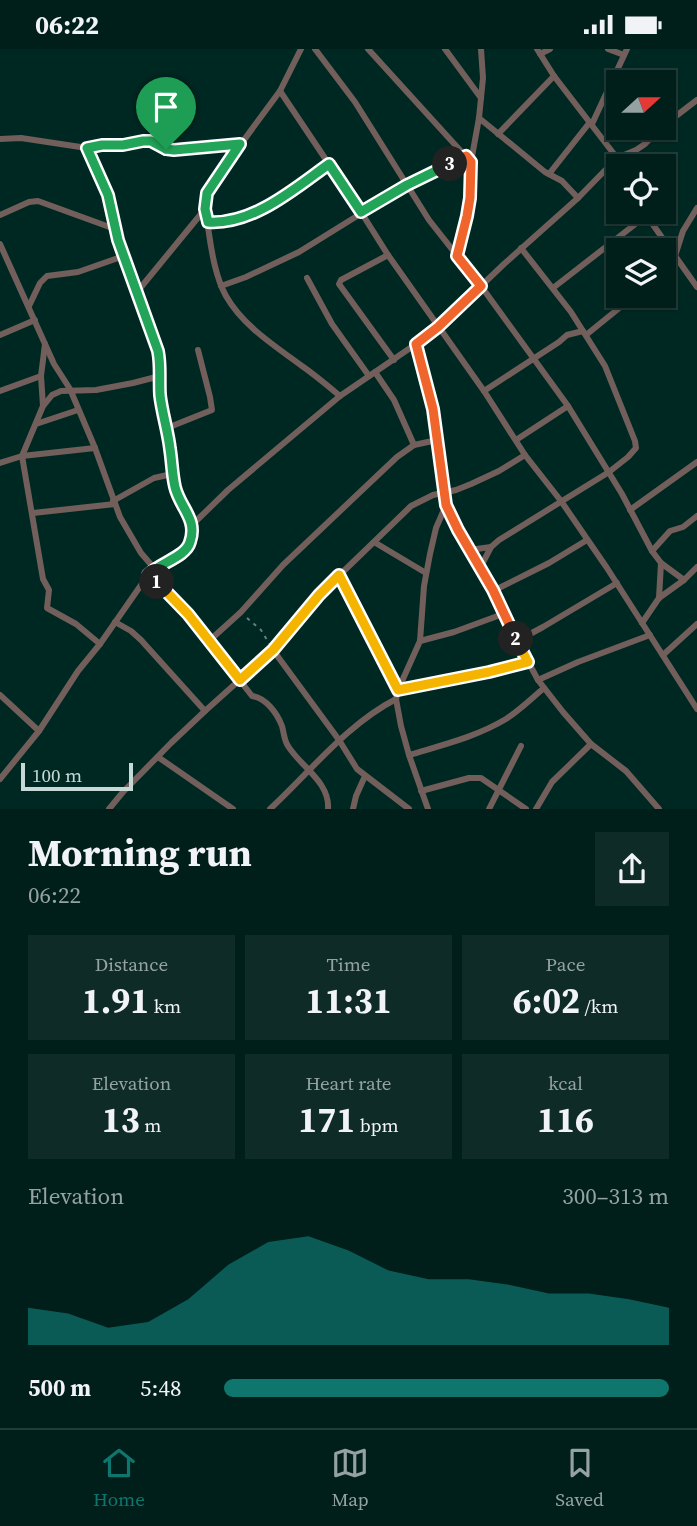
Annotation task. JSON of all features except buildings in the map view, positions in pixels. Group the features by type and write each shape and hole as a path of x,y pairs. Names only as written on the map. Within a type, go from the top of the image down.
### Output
{"street":[{"path":"301,49 280,91 210,186 205,209 221,286 241,317 340,396"},
{"path":"315,49 355,102 429,220 481,286 568,406 609,472 652,551 661,563 684,580"},
{"path":"368,49 468,159"},
{"path":"445,49 481,98"},
{"path":"457,256 468,207 468,159 479,118 483,78 481,49"},
{"path":"550,49 539,52 614,154"},
{"path":"549,174 591,123 625,52 608,49"},
{"path":"498,134 554,75"},
{"path":"280,91 388,255 617,583 697,709"},
{"path":"676,116 697,100"},
{"path":"479,118 549,174 562,181 578,198"},
{"path":"0,139 21,138 87,148 151,141 174,150 240,144"},
{"path":"626,154 649,140"},
{"path":"87,148 108,195 115,229 158,351 161,363 160,395 172,474 178,497 193,524"},
{"path":"221,286 299,252 407,185 468,159"},
{"path":"208,222 229,222 247,215 291,191 329,164"},
{"path":"1,777 39,731 78,671 148,575 154,568 189,546 193,524 228,490 340,396 438,327 606,169"},
{"path":"0,215 29,202 38,201 115,229"},
{"path":"697,208 683,231 676,258 697,287"},
{"path":"137,292 205,209"},
{"path":"553,288 634,224"},
{"path":"0,243 44,344 73,397 114,502 132,538 154,568"},
{"path":"480,568 491,547 506,535 609,472 634,451 636,444 605,366 553,288 521,248"},
{"path":"388,255 339,282 394,360"},
{"path":"29,306 40,283 47,276 78,272 124,256"},
{"path":"307,278 332,324 394,400 414,445"},
{"path":"484,391 565,336 585,333 618,308"},
{"path":"0,335 35,320"},
{"path":"43,406 41,376 44,344"},
{"path":"416,344 433,409 446,505 469,550 493,590 538,680 591,744 626,771 659,809"},
{"path":"167,428 212,410 198,350"},
{"path":"0,391 41,376"},
{"path":"100,643 76,624 47,608 49,590 43,579 22,456 43,406 56,393 69,389 120,385 160,376"},
{"path":"73,397 80,390"},
{"path":"516,440 568,406"},
{"path":"36,424 78,410"},
{"path":"209,642 241,612 283,565 397,457 414,445 437,440"},
{"path":"0,463 22,456 95,448"},
{"path":"109,809 205,711 273,650 319,595 411,506 426,497 478,481 526,455"},
{"path":"630,510 697,462"},
{"path":"33,513 114,502 154,478 172,474"},
{"path":"428,809 409,755 396,699 420,641 426,573 436,528 446,505"},
{"path":"652,551 670,531 681,528 697,516"},
{"path":"493,590 549,563 587,540"},
{"path":"374,542 426,573"},
{"path":"469,550 491,547"},
{"path":"659,598 661,563"},
{"path":"642,622 659,598 697,567"},
{"path":"148,575 179,604 252,696 263,699 274,712 282,725 287,744 326,791 328,809"},
{"path":"339,575 398,690"},
{"path":"517,641 617,583"},
{"path":"420,641 503,614"},
{"path":"115,622 141,640 205,711"},
{"path":"663,655 697,624"},
{"path":"538,680 650,635"},
{"path":"273,650 357,769 409,809"},
{"path":"398,690 528,662"},
{"path":"409,755 468,737 496,725 519,710 544,688"},
{"path":"690,697 697,690"},
{"path":"0,695 39,731"},
{"path":"270,809 339,740 382,706 396,699"},
{"path":"536,809 552,782 591,744"},
{"path":"489,809 521,746"},
{"path":"158,757 233,809"},
{"path":"353,809 365,776"},
{"path":"421,791 476,777 486,780 526,809"}],"path":[{"path":"241,612 261,630 273,650"}],"route":[{"path":"151,141 166,149 240,144 207,193 205,209 208,222 221,223 236,220 271,203 329,164 361,212 407,185 466,156 471,162 470,198 457,256 481,286 416,344 433,409 446,505 493,590 528,662 398,690 339,575 273,650 240,680 188,614 148,575 154,568 189,546 193,524 174,485 160,395 161,363 158,351 118,240 108,195 87,148 151,141"}]}
